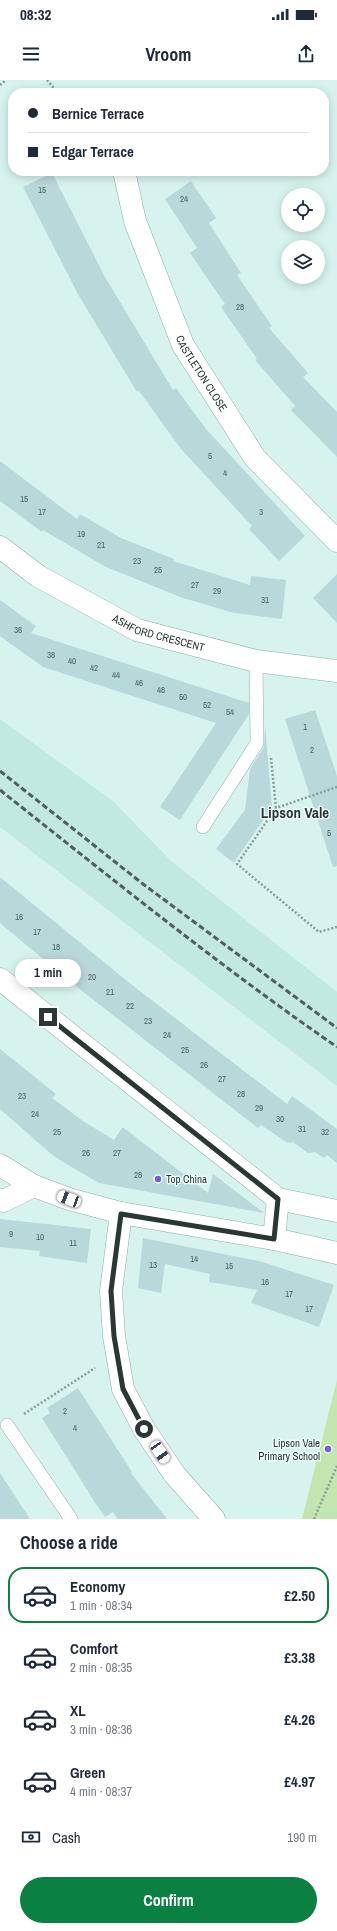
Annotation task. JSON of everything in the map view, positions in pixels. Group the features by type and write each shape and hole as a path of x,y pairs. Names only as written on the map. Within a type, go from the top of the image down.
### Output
{"street":[{"name":"CASTLETON CLOSE","path":"125,176 135,221 183,345 255,458 337,541"},
{"name":"ASHFORD CRESCENT","path":"0,547 38,576 137,630 256,661 337,671"},
{"path":"0,979 278,1199 337,1211"},
{"path":"0,1165 34,1186 69,1199 121,1214 274,1239 337,1253"},
{"path":"0,1200 3,1201 34,1186"},
{"path":"274,1239 278,1199"},
{"path":"121,1214 111,1291 117,1354 123,1389 144,1429 175,1475 214,1519"}],"lane":[{"path":"203,827 257,743 256,661"},
{"path":"6,1425 71,1519"}],"path":[{"path":"0,85 6,80"},
{"path":"47,80 54,88"},
{"path":"270,754 276,808"},
{"path":"337,787 276,808 237,864 319,932 337,927"},
{"path":"6,1425 117,1354"},
{"path":"314,1519 337,1466"}],"shaded area":[{"path":"0,719 114,802 171,861 337,992 337,1086 0,827"}],"green space":[{"name":"Lipson Vale Primary School","path":"337,1380 337,1519 302,1519"}],"building":[{"path":"46,176 54,176 105,277 173,390 176,388 206,429 305,536 279,561 249,529 252,526 181,449 139,391 137,392 79,296 23,187"},
{"path":"191,181 216,218 209,223 241,273 237,275 272,326 269,328 308,373 303,377 337,412 337,457 291,410 295,406 255,360 257,359 221,307 225,304 190,253 197,248 165,199"},
{"path":"0,461 77,519 80,514 121,538 174,559 173,561 250,585 251,576 286,580 282,619 234,613 180,597 104,566 43,530 42,532 0,501"},
{"path":"337,574 337,623 313,598"},
{"path":"0,600 36,626 31,633 249,703 249,714 180,820 160,807 216,723 43,667 0,636"},
{"path":"315,710 337,776 337,866 333,867 285,719"},
{"path":"265,725 272,807 234,863 216,849 245,810 250,769 264,747"},
{"path":"0,877 132,985 287,1104 292,1096 337,1129 337,1163 327,1155 324,1158 315,1152 308,1153 293,1142 288,1143 261,1125 258,1128 82,991 7,929 0,923"},
{"path":"0,1049 56,1094 52,1098 83,1121 114,1140 122,1128 124,1128 208,1193 213,1174 264,1213 99,1183 63,1162 50,1153 0,1109"},
{"path":"0,1219 91,1229 87,1263 39,1256 40,1251 0,1247"},
{"path":"143,1238 259,1261 334,1285 319,1327 251,1303 257,1290 209,1282 210,1274 165,1264 161,1293 138,1288"},
{"path":"78,1388 132,1472 131,1473 167,1519 118,1519 113,1512 105,1517 96,1504 42,1418 50,1413 47,1408"},
{"path":"0,1473 30,1519 0,1519"}],"railway":[{"path":"0,771 143,884 337,1028"},
{"path":"0,790 209,954 337,1047"}],"place":[{"name":"Top China","path":"158,1179"},
{"name":"Lipson Vale Primary School","path":"328,1449"}],"district":[{"name":"Lipson Vale","path":"295,812"}],"route":[{"path":"48,1017 278,1199 274,1239 121,1214 111,1291 114,1336 123,1389 144,1429"}]}
